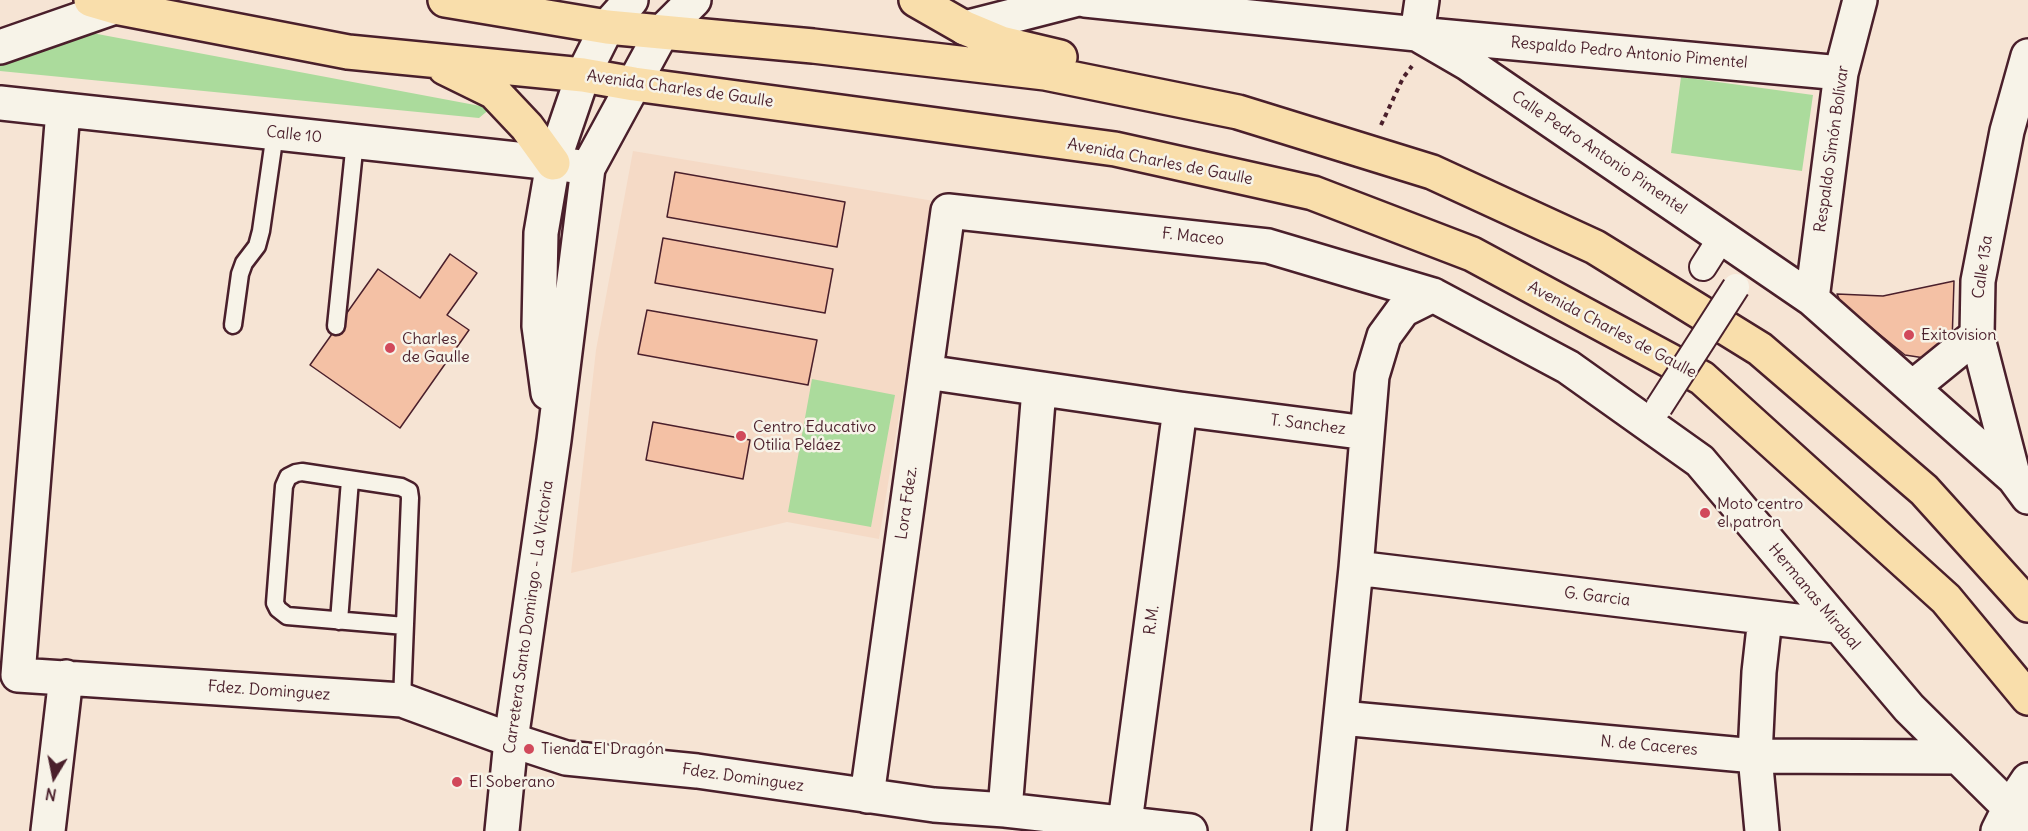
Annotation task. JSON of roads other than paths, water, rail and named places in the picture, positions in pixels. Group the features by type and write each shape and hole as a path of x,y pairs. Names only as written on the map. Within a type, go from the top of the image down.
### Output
{"main road":[{"path":"445,0 607,27 813,46 1046,73 1238,112 1432,172 1595,247 1760,349 1924,490 2028,605"},
{"path":"916,0 965,28 1001,43 1217,96 1238,112"},
{"name":"Avenida Charles de Gaulle","path":"103,3 348,52 583,75 634,84 1115,149 1313,194 1472,254 1702,378 1946,599 2028,698"},
{"path":"427,59 494,93 526,127 553,163"}],"street":[{"name":"Carretera Santo Domingo - La Victoria","path":"554,440 539,326 541,233 553,163 583,75 607,27 631,0"},
{"name":"Carretera Santo Domingo - La Victoria","path":"502,831 511,740 554,440 588,168 662,32 694,0"},
{"path":"965,28 1074,0"},
{"name":"Calle Pedro Antonio Pimentel","path":"1085,0 1424,37 1467,63 1812,299 1913,387 2021,488"},
{"path":"1422,0 1424,37"},
{"name":"Respaldo Simón Bolívar","path":"1812,299 1841,73 1860,0"},
{"path":"0,47 103,3"},
{"name":"Respaldo Pedro Antonio Pimentel","path":"1424,37 1841,73"},
{"name":"Calle 13a","path":"2021,488 1977,335 1978,281 2018,133 2028,56"},
{"name":"Calle 10","path":"0,104 588,168"},
{"path":"6,673 63,110"},
{"name":"F. Maceo","path":"948,211 1268,246 1433,295"},
{"name":"Lora Fdez.","path":"867,796 948,211"},
{"path":"1703,267 1722,237"},
{"path":"1659,407 1736,287"},
{"path":"1367,433 1372,376 1384,336 1403,310 1433,295"},
{"name":"Hermanas Mirabal","path":"1433,295 1631,400 1700,461 1909,708 1957,757 2012,821"},
{"path":"1913,387 1977,335"},
{"name":"T. Sanchez","path":"926,372 1179,409 1367,433 1356,568 1329,831"},
{"path":"1005,810 1039,389"},
{"name":"R.M.","path":"1125,827 1179,409"},
{"name":"G. Garcia","path":"1356,568 1838,626"},
{"path":"1761,831 1755,756 1759,672 1765,618"},
{"name":"Fdez. Dominguez","path":"6,673 402,700 566,758 697,771 934,805 1005,810 1125,827 1190,831"},
{"path":"48,831 66,677"},
{"name":"N. de Caceres","path":"1341,717 1755,756 1957,757"},
{"path":"2012,821 2028,780"}],"lane":[{"path":"233,325 240,274 244,263 257,246 261,231 275,133"},
{"path":"336,326 355,141"},
{"path":"402,700 405,626 410,498 409,491 401,487 302,472 288,477 284,486 275,603 278,609 287,616 405,626"},
{"path":"339,621 350,480"}],"place":[{"name":"Exitovision","path":"1909,335"},
{"name":"Charles de Gaulle","path":"390,348"},
{"name":"Centro Educativo Otilia Peláez","path":"741,436"},
{"name":"Moto centro el patron","path":"1705,513"},
{"name":"Tienda El Dragón","path":"529,749"},
{"name":"El Soberano","path":"457,782"}]}
